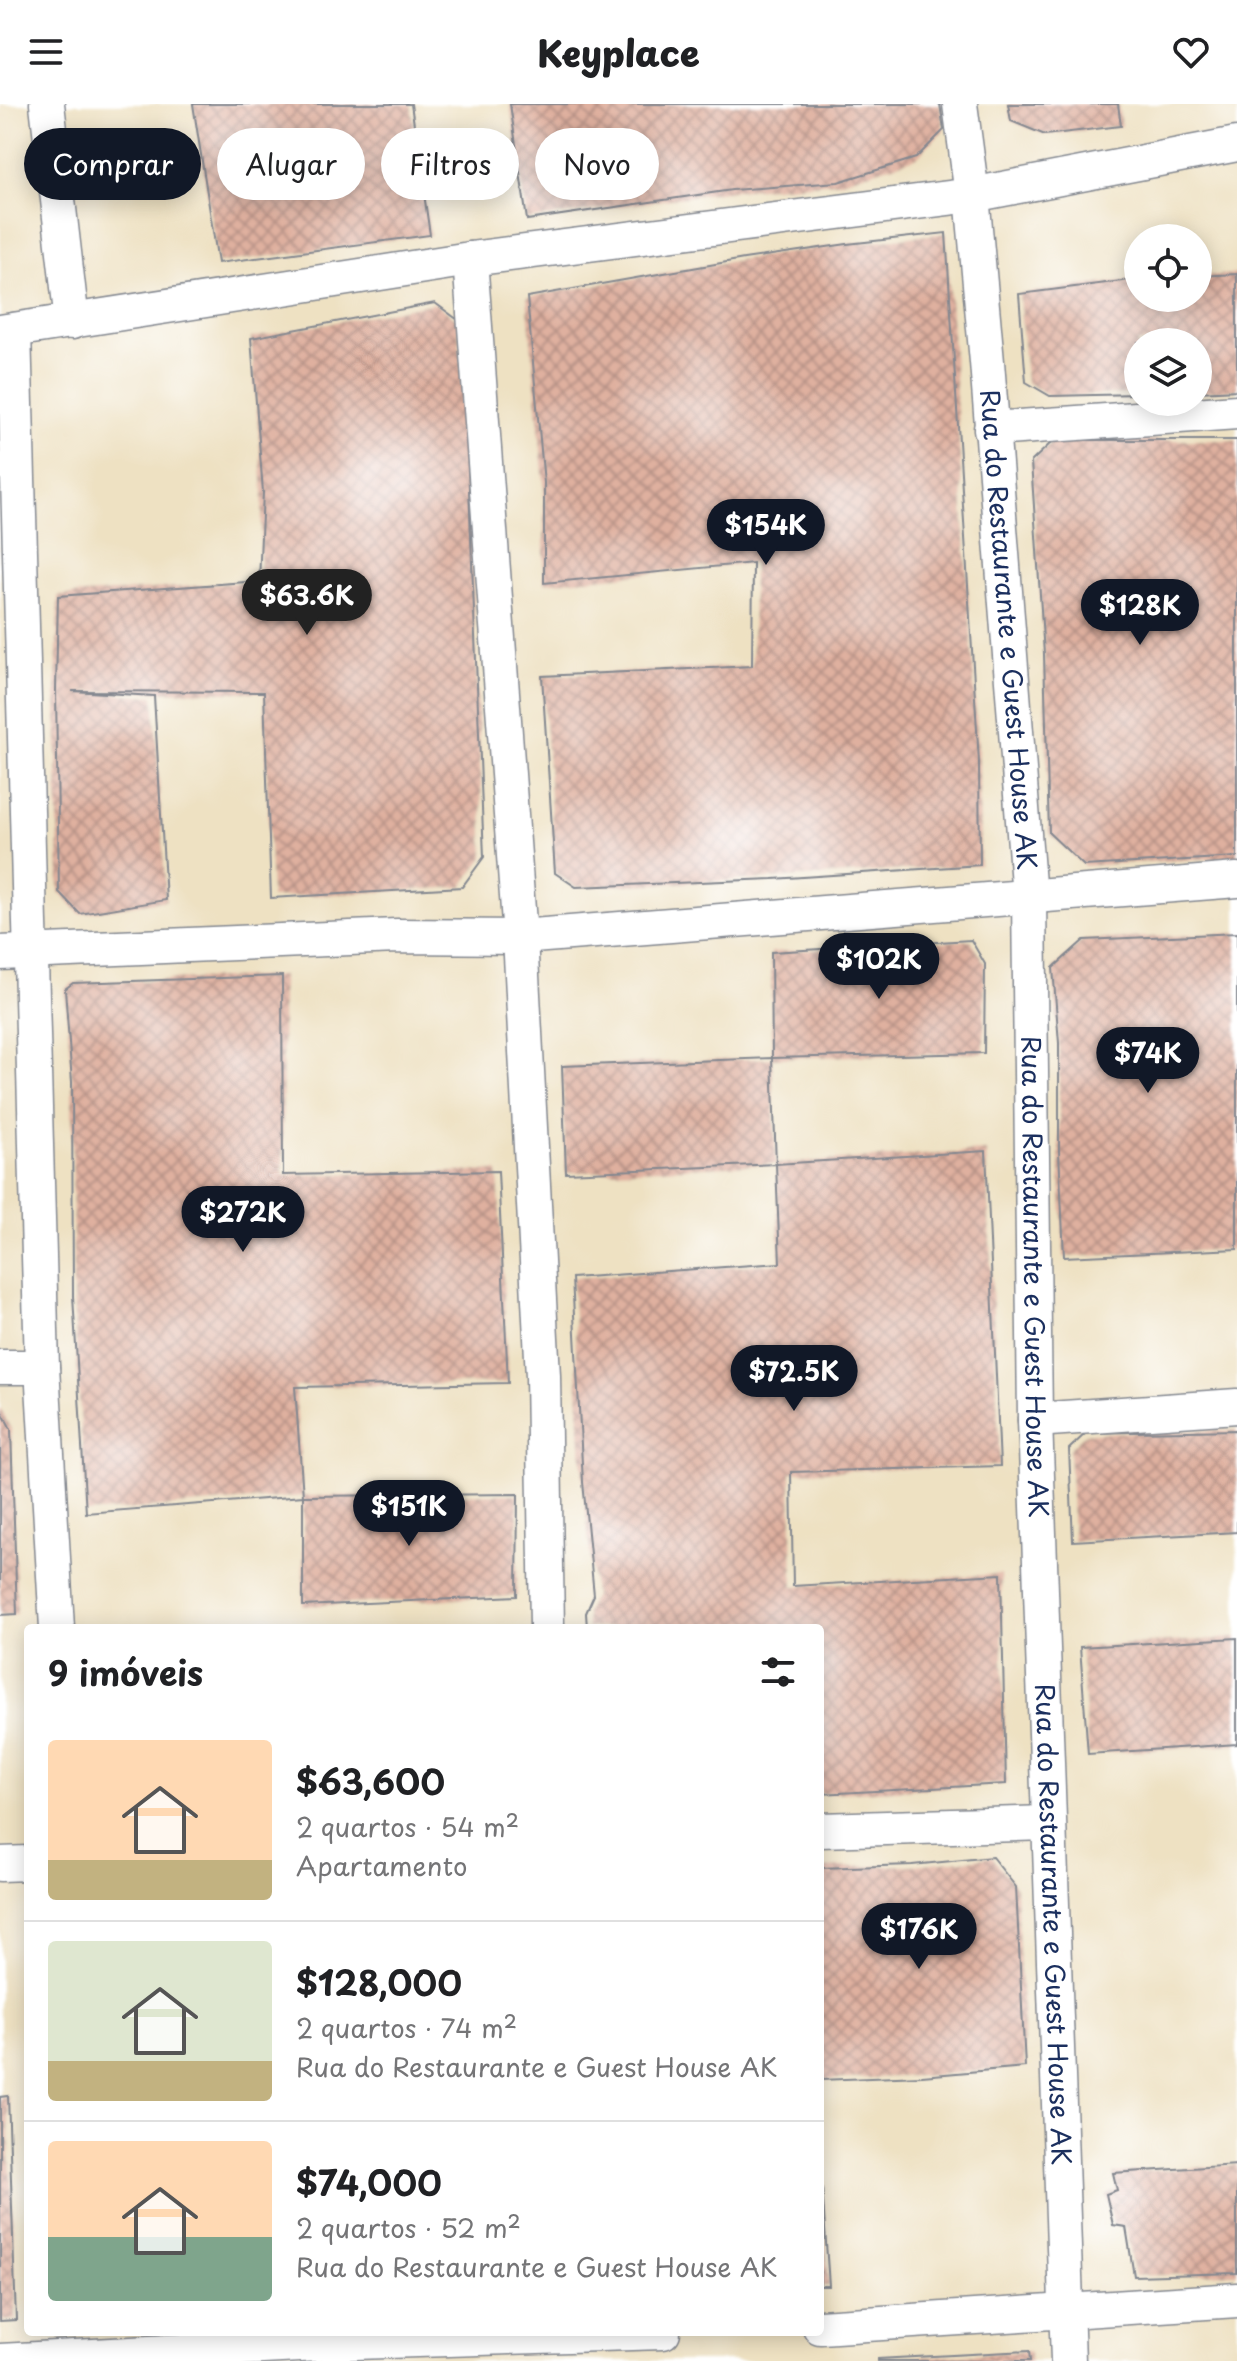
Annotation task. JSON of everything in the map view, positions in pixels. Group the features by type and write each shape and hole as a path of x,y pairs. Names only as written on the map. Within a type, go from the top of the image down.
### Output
{"street":[{"path":"47,104 72,322"},
{"name":"Rua do Restaurante e Guest House AK","path":"960,104 972,195 1029,897 1035,1420 1068,2361"},
{"path":"57,1624 16,952 7,331 470,259 972,195 1237,144"},
{"path":"470,259 520,937 543,1376 547,1624"},
{"path":"991,429 1237,412"},
{"path":"16,952 397,936 520,937 1237,880"},
{"path":"0,1367 42,1367"},
{"path":"1035,1420 1237,1406"},
{"path":"824,1830 1048,1823"},
{"path":"0,1864 24,1863"},
{"path":"824,2327 1237,2300"},
{"path":"0,2361 568,2336"}],"building":[{"path":"193,104 411,104 414,128 381,128 381,200 425,200 430,235 218,263 201,155 201,128 197,128"},
{"path":"510,104 940,104 944,130 916,158 838,182 732,190 527,220 519,165 519,128 514,128"},
{"path":"1008,104 1118,104 1121,126 1045,135 1011,121"},
{"path":"946,233 979,762 980,865 773,879 576,887 555,873 542,676 752,666 753,563 544,583 544,483 527,297 744,259"},
{"path":"1237,274 1237,390 1212,391 1212,328 1124,328 1124,394 1050,396 1026,382 1019,294 1124,281 1124,312 1212,312 1212,275"},
{"path":"435,303 458,320 468,464 484,857 462,887 271,898 264,692 72,691 154,696 166,900 80,914 59,892 58,596 259,581 263,492 251,338"},
{"path":"1054,440 1237,440 1237,857 1084,866 1049,833 1044,654 1031,462"},
{"path":"1237,933 1237,1249 1064,1257 1059,1151 1059,1043 1053,968 1084,940"},
{"path":"971,940 985,964 984,1053 772,1058 771,952"},
{"path":"282,976 283,1175 498,1171 508,1383 295,1387 303,1496 86,1513 73,1296 72,1082 65,989 73,983"},
{"path":"772,1058 776,1164 566,1173 562,1066"},
{"path":"986,1151 1000,1466 791,1472 793,1586 1001,1574 1006,1784 824,1794 824,1624 587,1624 586,1613 594,1595 583,1482 572,1278 780,1263 776,1164"},
{"path":"0,1408 11,1429 17,1614 0,1615"},
{"path":"1237,1430 1237,1532 1073,1541 1069,1449 1086,1433"},
{"path":"518,1494 517,1596 303,1606 303,1496"},
{"path":"1237,1638 1237,1744 1088,1754 1080,1647"},
{"path":"992,1857 1016,1887 1025,2067 922,2076 824,2080 824,1868 912,1865"},
{"path":"8,2096 16,2320 0,2321 0,2097"},
{"path":"1237,2165 1237,2273 1134,2276 1126,2227 1113,2225 1106,2194 1117,2190 1113,2173"},
{"path":"824,2214 829,2286 824,2286"},
{"path":"1029,2351 1030,2361 878,2361 878,2359"}]}
